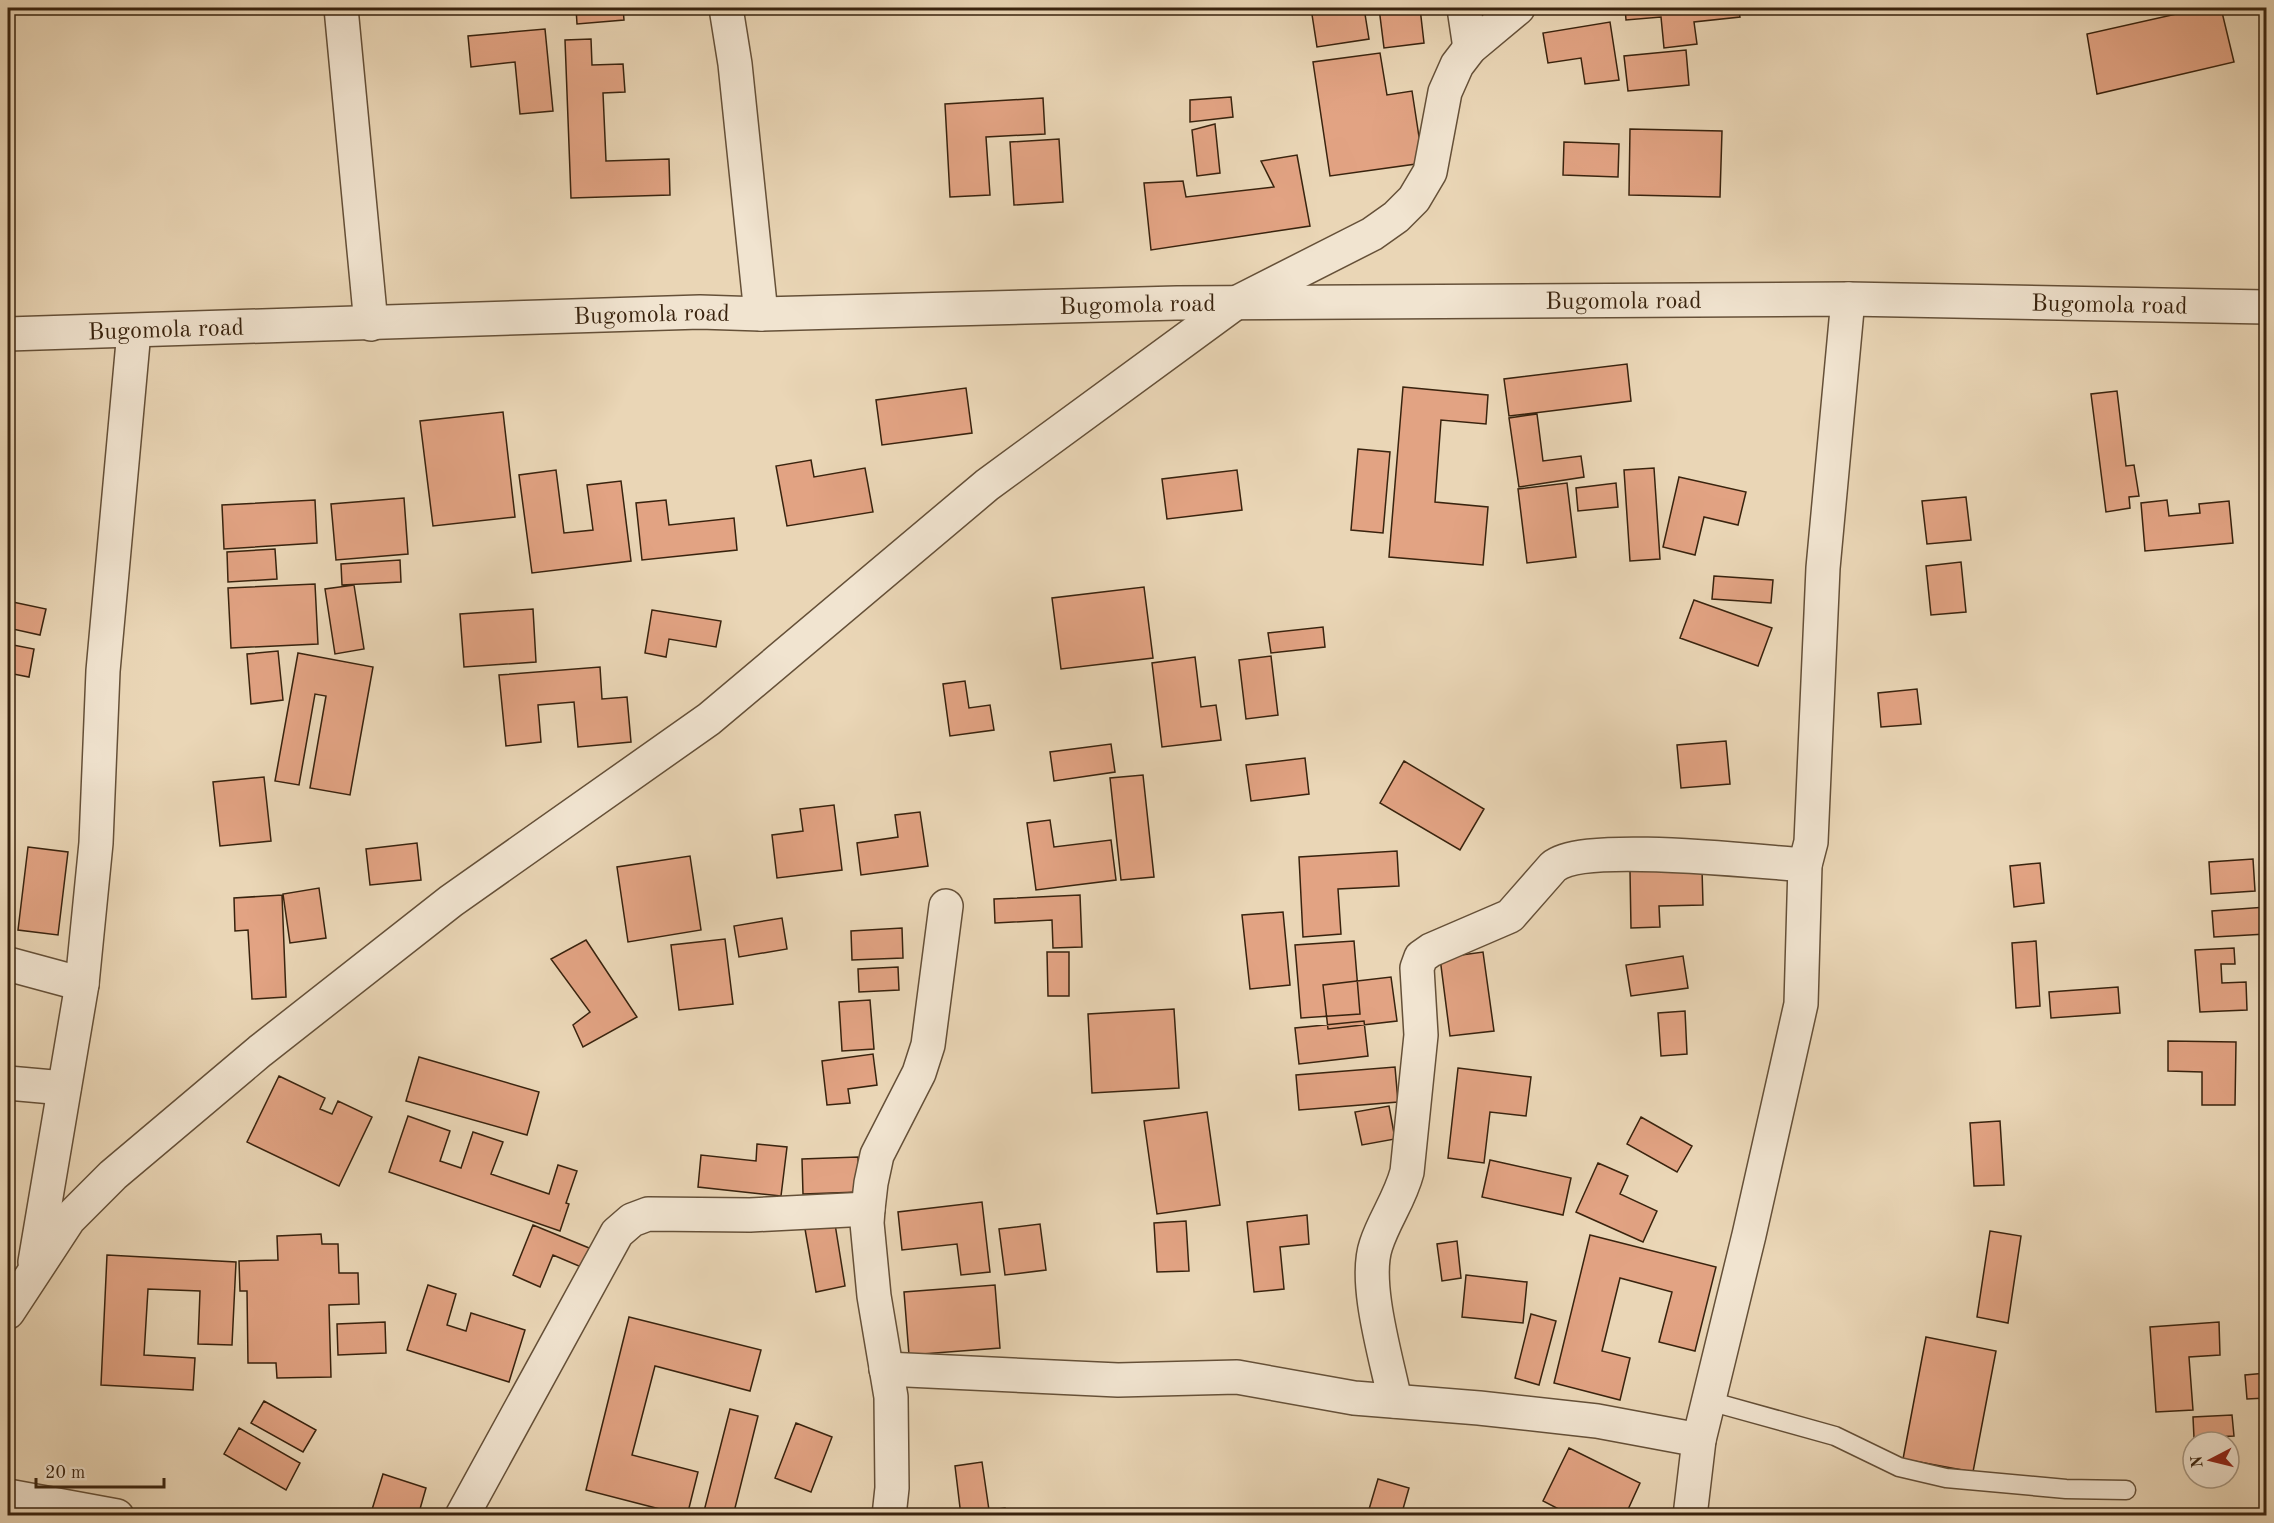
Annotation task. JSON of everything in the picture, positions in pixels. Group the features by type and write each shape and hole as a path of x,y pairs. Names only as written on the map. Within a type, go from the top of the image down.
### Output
{"street":[{"path":"341,8 371,324"},
{"path":"726,8 735,64 761,314"},
{"path":"1464,8 1470,48"},
{"path":"8,1312 69,1219 113,1175 260,1051 451,901 709,718 987,485 1234,304 1372,234 1396,217 1414,199 1430,172 1445,92 1457,65 1470,48 1518,8"},
{"path":"1690,1515 1700,1440 1801,1004 1805,865 1811,842 1823,568 1848,299"},
{"name":"Bugomola road","path":"8,334 700,312 761,314 1177,303 1848,299 2266,307"},
{"path":"33,1273 82,984 96,843 104,671 135,331"},
{"path":"1395,1401 1375,1303 1372,1269 1376,1244 1401,1193 1407,1172 1421,1035 1418,968 1421,957 1431,950 1510,916 1553,867 1568,859 1585,856 1642,854 1805,865"},
{"path":"889,1515 892,1488 891,1397 874,1296 867,1223 868,1209 877,1155 919,1073 928,1045 946,906"},
{"path":"8,964 82,984"},
{"path":"8,1083 64,1088"},
{"path":"462,1515 617,1233 632,1220 648,1214 669,1213 750,1215 868,1209"},
{"path":"886,1369 1118,1380 1237,1377 1354,1398 1597,1421 1700,1440"},
{"path":"8,1496 117,1515"}],"lane":[{"path":"1709,1401 1835,1436 1899,1467 1946,1478 2066,1489 2126,1490"}],"building":[{"path":"576,8 623,8 624,20 577,24"},
{"path":"1311,8 1364,8 1369,39 1317,47"},
{"path":"1379,8 1420,8 1424,43 1384,48"},
{"path":"1625,8 1738,8 1740,17 1694,22 1697,44 1664,48 1661,17 1626,20"},
{"path":"2203,8 2221,8 2234,62 2097,94 2087,34"},
{"path":"1610,22 1619,80 1585,84 1581,58 1548,63 1543,33"},
{"path":"545,29 553,111 520,114 515,62 471,67 468,36"},
{"path":"591,39 592,65 623,64 625,92 603,93 606,161 669,159 670,195 571,198 565,40"},
{"path":"1686,50 1689,85 1628,91 1624,56"},
{"path":"1380,53 1387,95 1412,91 1423,163 1330,176 1313,62"},
{"path":"1231,97 1233,117 1190,122 1190,100"},
{"path":"1043,98 1045,134 986,137 990,195 950,197 945,104"},
{"path":"1215,124 1220,173 1197,176 1192,130"},
{"path":"1630,129 1722,131 1720,197 1629,195"},
{"path":"1059,139 1063,202 1014,205 1010,142"},
{"path":"1564,142 1619,144 1618,177 1563,175"},
{"path":"1297,155 1310,226 1151,250 1144,183 1183,181 1186,197 1274,187 1261,161"},
{"path":"1627,364 1631,401 1509,416 1504,379"},
{"path":"1403,387 1488,395 1486,424 1441,420 1435,502 1488,507 1483,565 1389,557"},
{"path":"966,388 972,433 882,445 876,400"},
{"path":"2117,391 2126,466 2134,465 2139,496 2129,497 2130,508 2106,512 2091,394"},
{"path":"503,412 515,517 433,526 420,421"},
{"path":"1537,414 1543,461 1581,456 1584,477 1519,487 1509,418"},
{"path":"1358,449 1390,452 1383,533 1351,530"},
{"path":"811,460 814,477 865,468 873,512 787,526 776,466"},
{"path":"1654,468 1660,559 1630,561 1624,470"},
{"path":"556,470 564,533 593,530 587,485 621,481 631,561 532,573 519,475"},
{"path":"1237,470 1242,510 1167,519 1162,479"},
{"path":"1679,477 1746,492 1738,525 1704,517 1695,555 1663,547"},
{"path":"1567,483 1576,557 1527,563 1518,489"},
{"path":"1616,483 1618,507 1578,511 1576,488"},
{"path":"1966,497 1971,540 1927,544 1922,501"},
{"path":"404,498 408,554 336,560 331,504"},
{"path":"315,500 317,543 224,549 222,505"},
{"path":"666,500 669,525 734,518 737,550 642,560 636,503"},
{"path":"2167,500 2169,516 2200,513 2199,504 2229,501 2233,543 2145,551 2141,503"},
{"path":"275,549 277,579 228,582 227,552"},
{"path":"400,560 401,582 342,585 341,564"},
{"path":"1961,562 1966,612 1931,615 1926,566"},
{"path":"1714,576 1773,580 1771,603 1712,599"},
{"path":"315,584 318,644 231,648 228,588"},
{"path":"354,585 364,649 335,654 325,589"},
{"path":"1144,587 1153,658 1061,669 1052,598"},
{"path":"1694,600 1772,628 1758,666 1680,638"},
{"path":"8,601 46,609 40,635 8,628"},
{"path":"533,609 536,662 464,667 460,614"},
{"path":"652,610 721,621 716,647 669,639 666,657 645,653"},
{"path":"1323,627 1325,647 1271,653 1268,633"},
{"path":"8,644 34,649 29,677 8,673"},
{"path":"278,651 283,700 251,704 247,654"},
{"path":"298,653 373,667 350,795 310,788 326,696 315,694 299,785 275,781"},
{"path":"1271,656 1278,715 1246,719 1239,660"},
{"path":"1195,657 1201,707 1216,705 1221,740 1162,747 1152,663"},
{"path":"600,667 602,699 627,697 631,742 578,747 574,702 538,705 541,742 506,746 499,675"},
{"path":"965,681 969,708 990,705 994,730 950,736 943,684"},
{"path":"1917,689 1921,724 1881,727 1878,693"},
{"path":"1726,741 1730,784 1681,788 1677,745"},
{"path":"1111,744 1115,772 1054,781 1050,752"},
{"path":"1305,758 1309,794 1251,801 1246,765"},
{"path":"1404,761 1484,809 1460,850 1380,803"},
{"path":"1143,775 1154,877 1121,880 1110,778"},
{"path":"264,777 271,841 220,846 213,782"},
{"path":"834,805 842,870 777,878 772,835 803,831 800,809"},
{"path":"920,812 928,866 861,875 857,843 898,837 895,815"},
{"path":"1050,820 1054,847 1111,840 1116,880 1036,890 1027,823"},
{"path":"417,843 421,880 370,885 366,849"},
{"path":"28,847 68,852 58,935 18,930"},
{"path":"1397,851 1399,886 1338,889 1341,934 1303,937 1299,857"},
{"path":"690,856 701,930 628,942 617,867"},
{"path":"2253,859 2255,891 2211,894 2209,862"},
{"path":"2040,863 2044,903 2014,907 2010,866"},
{"path":"1702,869 1703,905 1659,906 1660,927 1631,928 1630,871"},
{"path":"319,888 326,938 290,943 283,894"},
{"path":"282,895 286,997 252,999 248,930 235,931 234,898"},
{"path":"1080,895 1082,947 1053,948 1052,920 995,923 994,899"},
{"path":"2266,907 2266,934 2214,937 2212,911"},
{"path":"1283,912 1290,985 1250,989 1242,915"},
{"path":"782,918 787,949 739,957 734,926"},
{"path":"902,928 903,958 852,960 851,931"},
{"path":"725,939 733,1004 679,1010 671,945"},
{"path":"586,940 637,1017 583,1047 573,1025 590,1012 551,959"},
{"path":"1354,941 1360,1014 1301,1018 1295,945"},
{"path":"2036,941 2040,1006 2016,1008 2012,943"},
{"path":"2234,948 2235,964 2221,964 2222,983 2246,982 2247,1010 2200,1012 2195,950"},
{"path":"1047,952 1069,952 1069,996 1048,996"},
{"path":"1483,952 1494,1031 1450,1036 1440,958"},
{"path":"1683,956 1688,988 1631,996 1626,965"},
{"path":"898,967 899,990 859,992 858,969"},
{"path":"1391,977 1397,1021 1328,1029 1323,985"},
{"path":"2118,987 2120,1013 2051,1018 2049,992"},
{"path":"870,1000 874,1049 842,1051 839,1002"},
{"path":"1174,1009 1179,1088 1092,1093 1088,1014"},
{"path":"1685,1011 1687,1054 1661,1056 1658,1013"},
{"path":"1364,1021 1368,1056 1299,1064 1295,1028"},
{"path":"2168,1041 2236,1042 2235,1105 2202,1105 2202,1072 2168,1071"},
{"path":"873,1054 877,1085 848,1089 850,1103 827,1105 822,1061"},
{"path":"419,1057 539,1092 527,1135 406,1101"},
{"path":"1395,1067 1398,1102 1299,1110 1296,1075"},
{"path":"1458,1068 1531,1077 1526,1116 1490,1112 1484,1163 1448,1158"},
{"path":"279,1076 325,1098 320,1109 332,1114 338,1101 372,1117 339,1186 247,1142"},
{"path":"1389,1106 1395,1139 1362,1145 1355,1112"},
{"path":"1207,1112 1220,1205 1157,1214 1144,1121"},
{"path":"408,1116 450,1131 440,1161 461,1168 473,1132 503,1142 491,1174 549,1194 558,1165 577,1171 566,1203 569,1204 560,1231 389,1172"},
{"path":"1641,1117 1692,1146 1677,1172 1627,1144"},
{"path":"2000,1121 2004,1185 1974,1186 1970,1123"},
{"path":"757,1144 787,1147 781,1196 698,1187 701,1155 756,1161"},
{"path":"858,1157 860,1192 803,1194 802,1159"},
{"path":"1490,1160 1571,1178 1563,1215 1482,1197"},
{"path":"1598,1163 1628,1176 1620,1194 1657,1211 1643,1242 1576,1212"},
{"path":"982,1202 990,1272 961,1275 957,1244 902,1250 898,1212"},
{"path":"1307,1215 1309,1244 1280,1247 1284,1289 1254,1292 1247,1222"},
{"path":"1186,1221 1189,1271 1157,1272 1154,1223"},
{"path":"835,1224 845,1286 816,1292 805,1229"},
{"path":"1040,1224 1046,1270 1005,1275 999,1229"},
{"path":"533,1225 594,1250 586,1269 553,1255 540,1287 513,1275"},
{"path":"1990,1231 2021,1236 2008,1323 1977,1317"},
{"path":"321,1234 322,1244 338,1244 339,1273 358,1273 359,1304 329,1305 331,1377 277,1378 276,1363 248,1363 247,1291 240,1291 239,1261 278,1260 277,1236"},
{"path":"1590,1235 1716,1267 1695,1351 1659,1342 1672,1292 1620,1278 1602,1351 1630,1358 1620,1400 1554,1383"},
{"path":"1457,1241 1461,1278 1442,1281 1437,1244"},
{"path":"107,1255 236,1262 232,1345 198,1344 200,1291 148,1289 144,1355 195,1358 193,1390 101,1385"},
{"path":"1466,1275 1527,1282 1523,1323 1462,1317"},
{"path":"428,1285 456,1294 447,1325 466,1331 471,1313 525,1330 509,1382 407,1350"},
{"path":"995,1285 1000,1348 909,1355 904,1292"},
{"path":"1531,1314 1556,1321 1539,1385 1515,1378"},
{"path":"629,1317 761,1350 750,1391 655,1366 632,1455 698,1472 687,1516 586,1490"},
{"path":"385,1322 386,1353 338,1355 337,1324"},
{"path":"2219,1322 2220,1355 2189,1357 2193,1410 2156,1412 2150,1327"},
{"path":"1926,1337 1996,1351 1973,1472 1903,1459"},
{"path":"2266,1373 2266,1398 2247,1399 2245,1375"},
{"path":"264,1401 316,1430 303,1452 251,1423"},
{"path":"730,1409 758,1416 733,1516 705,1516 703,1515"},
{"path":"2232,1415 2233,1430 2194,1430 2193,1417"},
{"path":"796,1423 832,1437 811,1492 775,1478"},
{"path":"239,1428 300,1463 286,1490 224,1454"},
{"path":"1569,1448 1640,1483 1625,1516 1572,1516 1543,1501"},
{"path":"982,1462 989,1510 1005,1508 1006,1516 961,1516 955,1466"},
{"path":"383,1474 426,1488 418,1516 370,1516"},
{"path":"1378,1479 1409,1488 1401,1516 1367,1516"}]}
